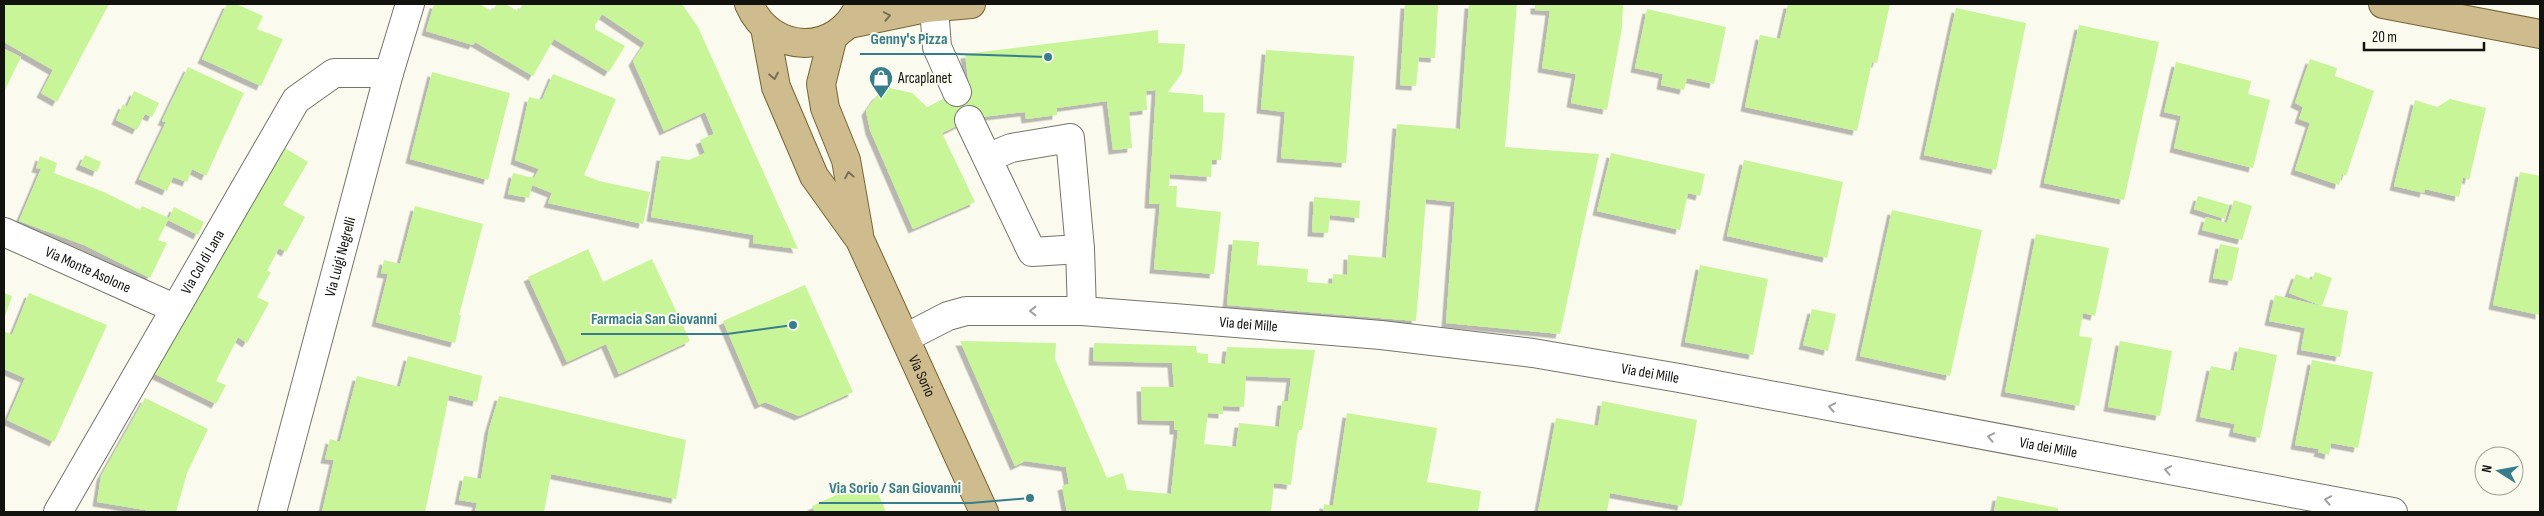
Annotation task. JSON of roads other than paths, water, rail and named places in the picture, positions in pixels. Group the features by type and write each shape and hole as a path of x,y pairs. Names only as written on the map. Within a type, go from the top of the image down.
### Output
{"main road":[{"path":"749,4 755,17 765,28 780,39 798,43 816,42 847,21 971,4"},
{"path":"2383,4 2540,34"},
{"name":"Via Sorio","path":"847,21 821,84 825,108 846,160 860,240"},
{"name":"Via Sorio","path":"765,28 776,87 814,176 860,240 984,512"}],"street":[{"name":"Via Luigi Negrelli","path":"272,512 389,73 410,4"},
{"path":"934,8 937,48 957,92"},
{"name":"Via Col di Lana","path":"58,512 174,308 296,100 334,73 389,73"},
{"path":"969,120 1032,252 1080,249"},
{"path":"987,158 1011,148 1070,138 1080,249 1082,311"},
{"name":"Via Monte Asolone","path":"4,232 174,308"},
{"name":"Via dei Mille","path":"905,338 948,316 966,311 1082,311 1382,336 1533,353 2393,512"}],"place":[{"name":"Genny's Pizza","path":"1048,57"},
{"name":"Arcaplanet","path":"881,99"},
{"name":"Farmacia San Giovanni","path":"793,325"},
{"name":"Via Sorio / San Giovanni","path":"1030,498"}]}
